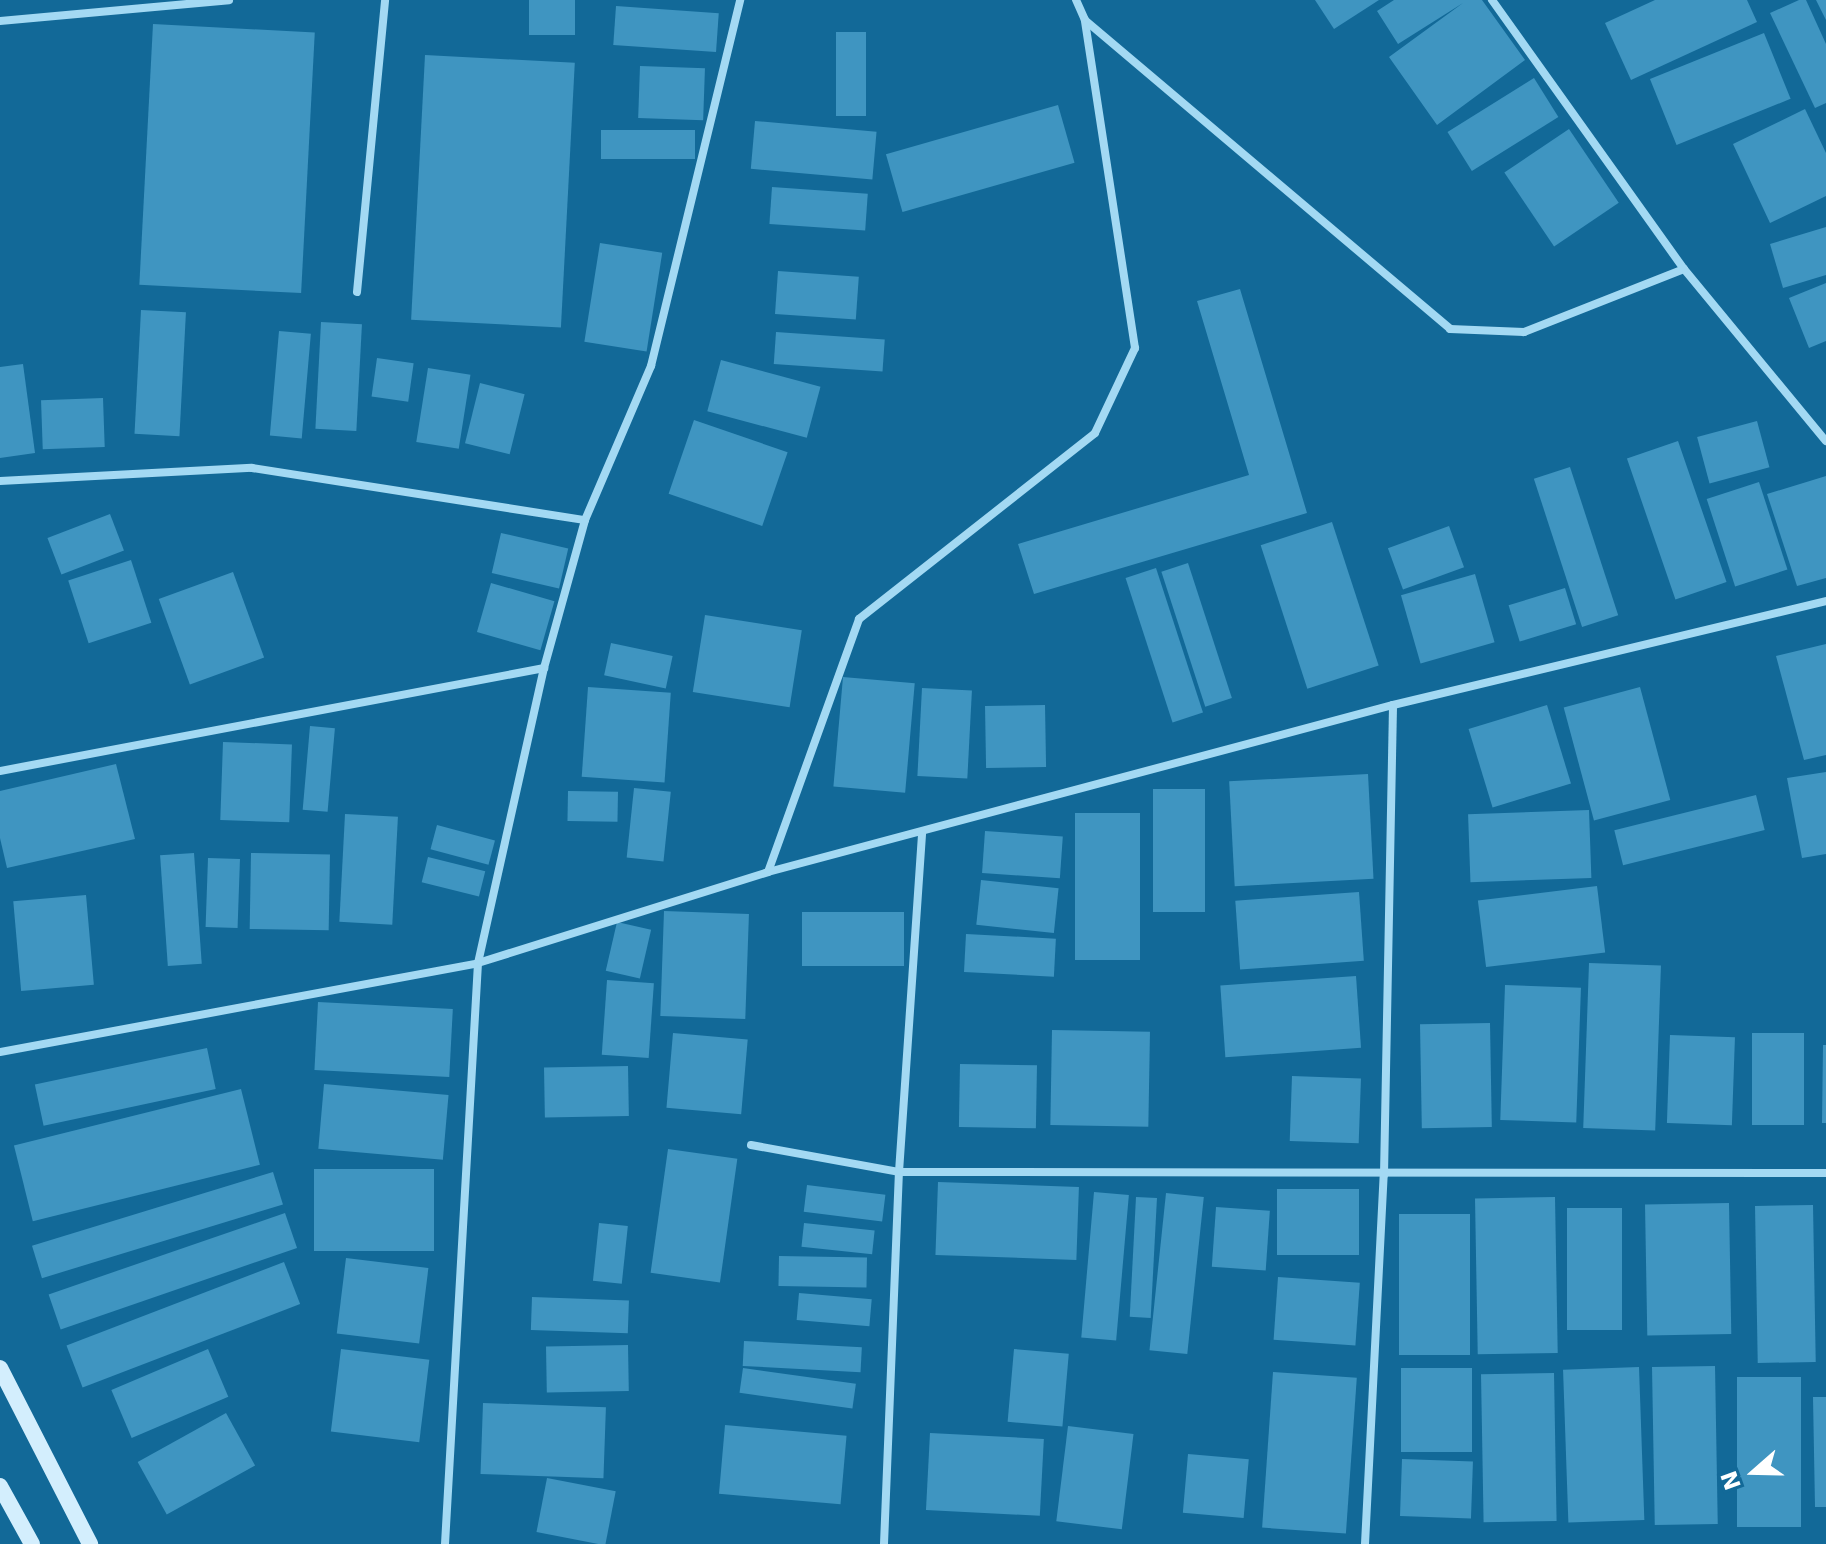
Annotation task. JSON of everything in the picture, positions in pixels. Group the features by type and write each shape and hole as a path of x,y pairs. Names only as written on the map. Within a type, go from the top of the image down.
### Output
{"street":[{"path":"0,21 229,0"},
{"path":"357,292 385,0"},
{"path":"445,1544 478,963 544,668 585,520 651,366 740,0"},
{"path":"768,872 859,619 1095,433 1135,348 1085,20 1076,0"},
{"path":"1492,0 1684,269 1826,441"},
{"path":"1085,20 1450,329 1524,332 1684,269"},
{"path":"0,481 252,468 585,520"},
{"path":"0,1052 478,963 768,872 1393,705 1826,601"},
{"path":"0,771 544,668"},
{"path":"1365,1544 1384,1175 1393,705"},
{"path":"884,1544 899,1172 922,833"},
{"path":"751,1145 899,1172 1384,1175 1826,1173"},
{"path":"0,1368 90,1544"},
{"path":"0,1486 32,1544"}],"building":[{"path":"529,0 575,0 575,35 529,35"},
{"path":"1315,0 1379,0 1334,29"},
{"path":"1394,0 1482,0 1525,60 1437,125 1389,57 1463,3 1398,44 1377,11"},
{"path":"1655,0 1747,0 1757,22 1631,80 1605,23"},
{"path":"1806,0 1826,44 1826,103 1815,108 1770,13"},
{"path":"1816,0 1826,0 1826,20"},
{"path":"616,6 719,13 716,52 613,45"},
{"path":"153,24 315,32 301,293 139,285"},
{"path":"836,32 866,32 866,116 836,116"},
{"path":"1764,33 1791,99 1677,145 1650,79"},
{"path":"425,55 575,63 561,327 411,320"},
{"path":"640,66 705,68 703,120 638,118"},
{"path":"1534,78 1558,117 1472,171 1447,132"},
{"path":"1058,105 1075,163 902,212 886,154"},
{"path":"1805,109 1826,153 1826,196 1770,223 1733,144"},
{"path":"755,121 877,132 872,179 751,169"},
{"path":"1569,129 1619,203 1554,246 1504,173"},
{"path":"601,130 695,130 695,159 601,159"},
{"path":"772,187 868,194 865,231 769,224"},
{"path":"1826,227 1826,275 1783,288 1770,244"},
{"path":"600,243 662,253 647,352 584,342"},
{"path":"778,271 859,277 856,320 775,314"},
{"path":"1826,283 1826,341 1809,348 1789,298"},
{"path":"1240,289 1307,513 1034,594 1018,544 1249,475 1197,301"},
{"path":"141,310 186,312 179,436 135,434"},
{"path":"321,322 362,324 356,431 315,429"},
{"path":"279,331 311,334 302,438 270,436"},
{"path":"776,332 885,340 883,372 774,364"},
{"path":"377,358 414,363 408,402 372,397"},
{"path":"721,360 820,387 807,438 707,411"},
{"path":"23,364 35,453 0,458 0,367"},
{"path":"428,368 470,375 459,449 416,442"},
{"path":"480,383 525,394 510,454 465,443"},
{"path":"103,398 105,447 43,449 41,400"},
{"path":"694,420 788,452 762,526 669,494"},
{"path":"1757,421 1769,467 1710,483 1697,437"},
{"path":"1678,441 1727,582 1675,599 1627,459"},
{"path":"1570,467 1618,615 1582,627 1534,479"},
{"path":"1826,476 1826,578 1797,586 1767,494"},
{"path":"1759,482 1787,569 1735,586 1707,499"},
{"path":"110,514 124,550 61,574 47,538"},
{"path":"1332,522 1379,666 1307,689 1261,545"},
{"path":"1449,526 1464,567 1403,590 1388,548"},
{"path":"501,533 568,549 559,588 492,573"},
{"path":"131,560 151,623 89,643 68,580"},
{"path":"1188,563 1232,698 1205,707 1161,572"},
{"path":"1156,568 1203,713 1173,722 1126,578"},
{"path":"233,572 264,658 190,685 159,599"},
{"path":"1475,574 1495,642 1421,663 1401,595"},
{"path":"491,583 554,601 540,650 477,632"},
{"path":"1565,588 1576,624 1520,642 1509,605"},
{"path":"705,615 802,630 790,707 693,692"},
{"path":"611,643 673,656 666,688 604,675"},
{"path":"1826,644 1826,755 1804,760 1776,656"},
{"path":"843,677 915,683 905,793 833,787"},
{"path":"588,687 671,693 665,783 582,777"},
{"path":"1640,687 1670,800 1594,820 1564,707"},
{"path":"922,688 972,691 967,778 917,776"},
{"path":"1045,705 1046,767 986,768 985,706"},
{"path":"1547,705 1571,783 1493,807 1469,729"},
{"path":"310,726 335,728 328,812 303,810"},
{"path":"223,742 292,744 289,822 220,820"},
{"path":"116,764 135,839 7,868 0,838 0,791"},
{"path":"1826,772 1826,854 1802,858 1787,778"},
{"path":"1368,774 1373,879 1235,886 1229,781"},
{"path":"634,788 671,792 663,861 627,858"},
{"path":"1153,789 1205,789 1205,912 1153,912"},
{"path":"568,791 618,792 617,822 567,821"},
{"path":"1756,795 1765,830 1623,865 1614,830"},
{"path":"1589,810 1591,878 1470,882 1468,814"},
{"path":"1075,813 1140,813 1140,960 1075,960"},
{"path":"345,814 398,817 392,925 339,922"},
{"path":"437,825 495,841 488,865 431,849"},
{"path":"985,831 1063,836 1060,878 982,873"},
{"path":"194,853 202,964 168,966 160,855"},
{"path":"251,853 330,854 329,930 250,929"},
{"path":"428,857 485,871 479,897 422,882"},
{"path":"208,858 240,859 238,928 206,927"},
{"path":"981,880 1059,888 1054,933 976,925"},
{"path":"1597,886 1605,953 1486,967 1478,901"},
{"path":"1359,892 1364,961 1240,969 1235,901"},
{"path":"86,895 94,985 21,991 13,901"},
{"path":"664,911 749,914 745,1019 660,1016"},
{"path":"802,912 904,912 904,966 802,966"},
{"path":"617,922 651,930 640,979 606,971"},
{"path":"966,934 1056,939 1054,977 964,972"},
{"path":"1589,963 1661,966 1655,1130 1583,1128"},
{"path":"1356,976 1361,1048 1225,1057 1220,985"},
{"path":"607,980 654,983 649,1058 602,1055"},
{"path":"1505,985 1581,988 1576,1123 1500,1120"},
{"path":"318,1002 453,1009 449,1077 314,1070"},
{"path":"1490,1023 1492,1127 1422,1128 1420,1024"},
{"path":"1052,1030 1150,1032 1148,1127 1050,1125"},
{"path":"673,1033 748,1040 741,1114 666,1108"},
{"path":"1752,1033 1804,1033 1804,1125 1752,1125"},
{"path":"1670,1035 1735,1037 1732,1125 1667,1123"},
{"path":"1823,1045 1826,1045 1826,1123 1822,1123"},
{"path":"207,1048 216,1089 44,1126 35,1085"},
{"path":"960,1064 1037,1065 1036,1128 959,1127"},
{"path":"628,1066 629,1116 545,1117 544,1067"},
{"path":"1292,1076 1361,1078 1359,1143 1290,1141"},
{"path":"324,1084 449,1095 443,1160 318,1149"},
{"path":"241,1089 260,1165 33,1221 14,1146"},
{"path":"668,1149 737,1159 720,1283 651,1273"},
{"path":"314,1169 434,1169 434,1251 314,1251"},
{"path":"273,1172 283,1205 42,1278 32,1246"},
{"path":"938,1182 1079,1187 1076,1260 935,1255"},
{"path":"807,1185 885,1195 882,1221 804,1212"},
{"path":"1277,1189 1359,1189 1359,1255 1277,1255"},
{"path":"1094,1192 1129,1195 1116,1340 1081,1337"},
{"path":"1166,1193 1204,1197 1187,1354 1149,1350"},
{"path":"1136,1197 1157,1198 1151,1318 1130,1317"},
{"path":"1555,1197 1558,1353 1478,1354 1475,1198"},
{"path":"1729,1203 1731,1334 1647,1335 1645,1204"},
{"path":"1813,1205 1816,1362 1758,1363 1755,1206"},
{"path":"1216,1207 1270,1211 1266,1271 1212,1267"},
{"path":"1567,1208 1622,1208 1622,1330 1567,1330"},
{"path":"285,1213 297,1248 61,1329 49,1294"},
{"path":"1399,1214 1470,1214 1470,1355 1399,1355"},
{"path":"599,1223 628,1226 622,1284 593,1281"},
{"path":"804,1223 875,1230 872,1254 801,1247"},
{"path":"779,1256 867,1258 866,1288 778,1286"},
{"path":"346,1258 428,1268 419,1344 337,1333"},
{"path":"284,1262 300,1304 83,1388 66,1345"},
{"path":"1278,1277 1360,1283 1355,1346 1274,1340"},
{"path":"799,1293 872,1299 869,1326 797,1320"},
{"path":"532,1297 629,1300 628,1333 531,1330"},
{"path":"744,1341 862,1347 861,1372 743,1366"},
{"path":"628,1345 629,1391 547,1392 546,1346"},
{"path":"208,1349 228,1397 132,1438 111,1390"},
{"path":"341,1349 429,1360 419,1442 331,1431"},
{"path":"1014,1349 1069,1354 1062,1427 1008,1422"},
{"path":"1715,1366 1718,1524 1655,1525 1652,1367"},
{"path":"1639,1367 1644,1520 1568,1523 1563,1370"},
{"path":"743,1368 856,1384 852,1409 740,1393"},
{"path":"1401,1368 1472,1368 1472,1452 1401,1452"},
{"path":"1273,1372 1357,1378 1346,1533 1262,1528"},
{"path":"1554,1373 1557,1521 1484,1522 1481,1374"},
{"path":"1737,1377 1801,1377 1801,1527 1737,1527"},
{"path":"1813,1397 1826,1397 1826,1507 1815,1507"},
{"path":"483,1403 606,1407 603,1478 481,1474"},
{"path":"226,1413 255,1465 167,1514 138,1462"},
{"path":"725,1425 847,1436 841,1504 719,1494"},
{"path":"1068,1426 1134,1434 1122,1529 1056,1521"},
{"path":"930,1433 1044,1439 1040,1516 926,1510"},
{"path":"1188,1454 1249,1459 1244,1518 1183,1513"},
{"path":"1402,1459 1473,1461 1471,1518 1400,1516"},
{"path":"547,1478 616,1491 605,1544 537,1532"}]}
